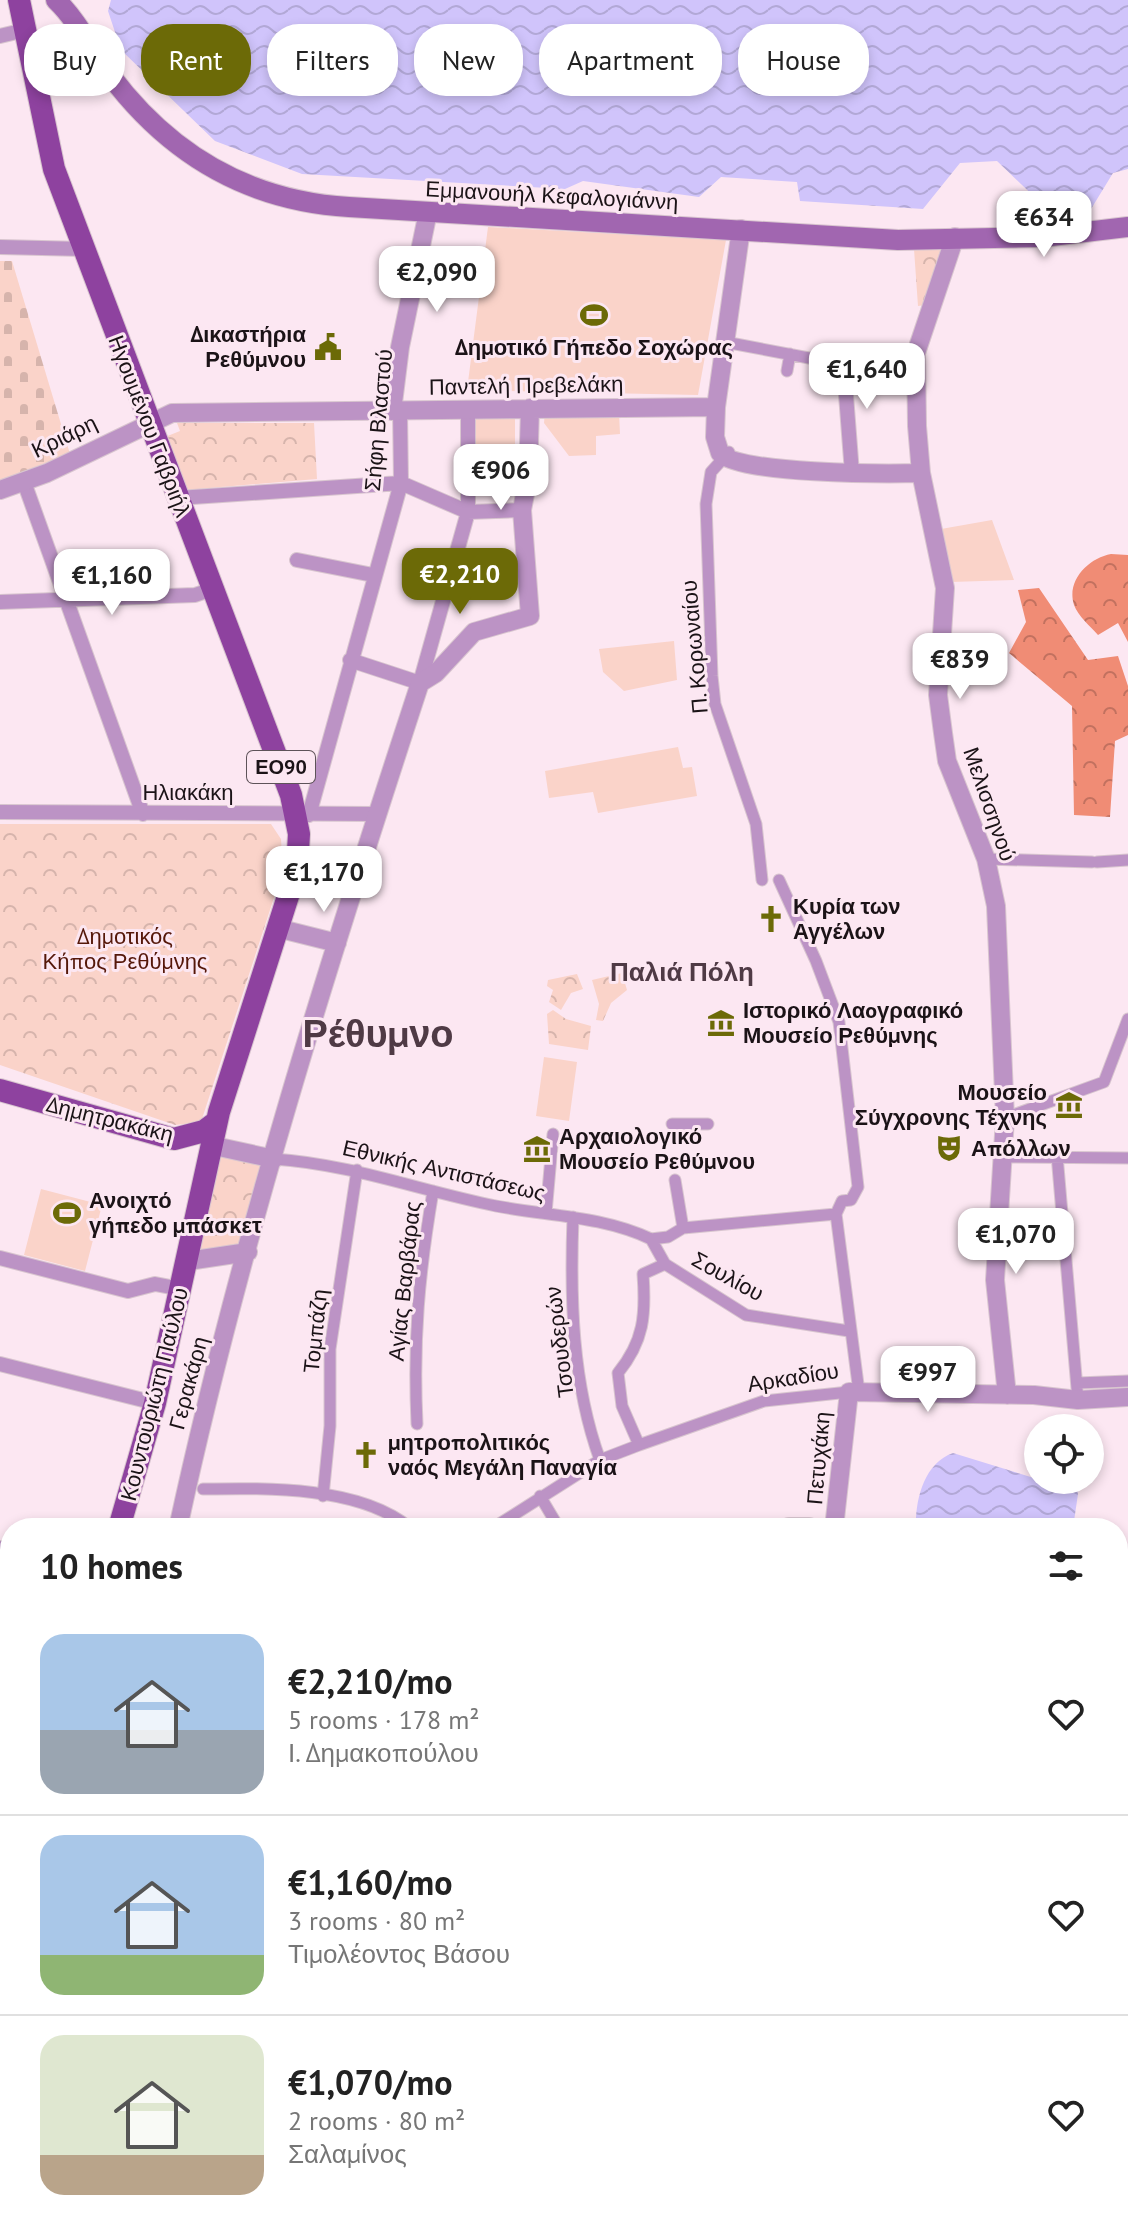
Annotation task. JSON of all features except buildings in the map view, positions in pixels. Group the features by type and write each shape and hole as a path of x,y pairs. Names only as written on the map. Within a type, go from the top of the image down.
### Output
{"main road":[{"name":"Ηγουμένου Γαβριήλ","path":"19,0 24,25"},
{"name":"Εμμανουήλ Κεφαλογιάννη","path":"56,0 134,105 172,142 213,170 242,184 298,200 432,212 898,240 1043,237 1128,227"},
{"name":"Ηγουμένου Γαβριήλ","path":"38,96 48,149 83,249 147,422 303,815 299,860 216,1122"},
{"name":"Δημητρακάκη","path":"0,1090 174,1139 204,1131 216,1122"},
{"name":"ΕΟ90","path":"188,1261 216,1122"},
{"path":"174,1139 186,1148 202,1180"},
{"name":"Κουντουριώτη Παύλου","path":"122,1518 155,1403 188,1261"}],"street":[{"path":"0,36 24,30"},
{"name":"Σήφη Βλαστού","path":"303,815 401,483 396,410 400,347 432,212"},
{"path":"741,229 725,342 723,408 715,437 728,454 755,465 921,473"},
{"name":"Μελισσηνού","path":"955,237 916,353 921,473 945,588 938,682 947,761 986,859 995,897 1005,1118 995,1280 1007,1395"},
{"path":"0,247 83,249"},
{"path":"725,342 844,361 845,468"},
{"path":"787,371 790,354"},
{"path":"420,683 436,673 474,632 530,616 522,510 528,478 530,408"},
{"name":"Παντελή Πρεβελάκη","path":"147,422 172,413 723,408"},
{"path":"420,683 468,512 468,409"},
{"name":"Κριάρη","path":"0,490 24,482 147,422"},
{"name":"Π. Κορωναίου","path":"728,454 711,472 706,504 712,676 715,704 756,824 762,880"},
{"path":"24,482 143,814"},
{"path":"178,498 401,483 468,512 522,510"},
{"path":"297,560 373,575"},
{"path":"0,602 195,595 215,588"},
{"path":"350,660 420,683"},
{"name":"Γερακάρη","path":"180,1518 200,1427 274,1159 337,943 420,683"},
{"name":"Ηλιακάκη","path":"0,812 377,814"},
{"path":"986,859 1128,860"},
{"path":"779,880 816,961 839,1022 858,1187 851,1200 842,1201 836,1214 854,1392"},
{"path":"277,928 337,943"},
{"path":"1005,1118 1104,1082 1128,1019"},
{"path":"672,1124 708,1124"},
{"path":"546,1213 553,1134"},
{"path":"210,1145 274,1159"},
{"path":"1004,1157 1057,1155 1128,1158"},
{"path":"1057,1155 1078,1392 1128,1381"},
{"name":"Εθνικής Αντιστάσεως","path":"274,1159 357,1170 433,1191 612,1224 651,1239"},
{"name":"Τομπάζη","path":"323,1496 330,1426 330,1349 357,1170"},
{"path":"675,1180 683,1228"},
{"name":"Αγίας Βαρβάρας","path":"417,1424 413,1346 420,1267 433,1191"},
{"path":"651,1239 668,1237 683,1228 836,1214"},
{"name":"Τσουδερών","path":"573,1217 570,1282 578,1369 600,1460"},
{"name":"Σουλίου","path":"651,1239 665,1264 746,1315 849,1331"},
{"path":"188,1261 248,1252"},
{"path":"0,1258 128,1291 155,1284 181,1289"},
{"path":"639,1445 622,1406 618,1373 635,1352 641,1333 643,1274 665,1264"},
{"path":"0,1364 155,1403"},
{"name":"Αρκαδίου","path":"508,1518 600,1460 764,1401 854,1392 1007,1395 1078,1392 1128,1397"},
{"name":"Πετυχάκη","path":"835,1518 854,1392"},
{"path":"203,1489 272,1488 389,1510 398,1518"},
{"path":"540,1496 553,1518"}],"green space":[{"name":"Δημοτικό Γήπεδο Σοχώρας","path":"488,227 726,240 698,395 467,390"},
{"path":"914,249 942,249 925,305 918,306"},
{"path":"0,261 12,261 70,454 0,480"},
{"path":"545,411 619,413 620,434 596,436 596,455 569,456 544,423"},
{"path":"515,414 515,451 475,451 475,415"},
{"path":"177,423 314,423 317,479 186,490 165,437 180,431"},
{"path":"992,520 1014,580 951,582 941,529"},
{"path":"1111,554 1128,555 1128,642 1118,623 1098,635 1081,617 1072,596 1081,572 1095,560"},
{"path":"1039,588 1088,660 1118,656 1128,686 1128,735 1115,741 1110,817 1074,815 1072,706 1009,653 1026,622 1018,590"},
{"path":"674,641 677,680 624,691 603,672 599,649"},
{"path":"678,747 683,768 692,767 697,796 598,813 593,792 549,798 545,771"},
{"name":"Δημοτικός Κήπος Ρεθύμνης","path":"0,824 271,824 281,839 283,870 201,1122 175,1125 0,1065"},
{"path":"622,973 627,990 611,1003 603,1021 596,1020 599,1004 592,980"},
{"path":"577,974 583,989 571,993 561,1010 549,1002 553,990 547,986 548,980"},
{"path":"553,1010 566,1019 591,1026 588,1050 549,1044 547,1014"},
{"path":"544,1057 577,1062 569,1121 536,1116"},
{"path":"212,1153 262,1165 239,1244 196,1251"},
{"path":"41,1189 102,1205 85,1271 24,1255"}],"water":[{"path":"111,0 1128,0 1128,169 1113,173 1091,209 1045,207 997,161 960,163 923,209 800,201 797,182 721,177 699,197 583,181 565,189 302,174 215,141 169,96 251,96 251,24 141,24 141,69 125,54 125,24 112,24 108,11"},
{"path":"953,1453 1024,1475 1024,1494 1078,1494 1074,1518 916,1518 917,1506 928,1474 943,1458"}],"place":[{"name":"Δημοτικό Γήπεδο Σοχώρας","path":"594,315"},
{"name":"Δικαστήρια Ρεθύμνου","path":"328,347"},
{"name":"Κυρία των Αγγέλων","path":"771,919"},
{"name":"Ιστορικό Λαoγραφικό Μουσείο Ρεθύμνης","path":"721,1023"},
{"name":"Μουσείο Σύγχρονης Τέχνης","path":"1069,1105"},
{"name":"Απόλλων","path":"949,1148"},
{"name":"Αρχαιολογικό Μουσείο Ρεθύμνου","path":"537,1149"},
{"name":"Ανοιχτό γήπεδο μπάσκετ","path":"67,1213"},
{"name":"μητροπολιτικός ναός Μεγάλη Παναγία","path":"366,1455"}],"district":[{"name":"Παλιά Πόλη","path":"682,971"},
{"name":"Ρέθυμνο","path":"378,1032"}]}
